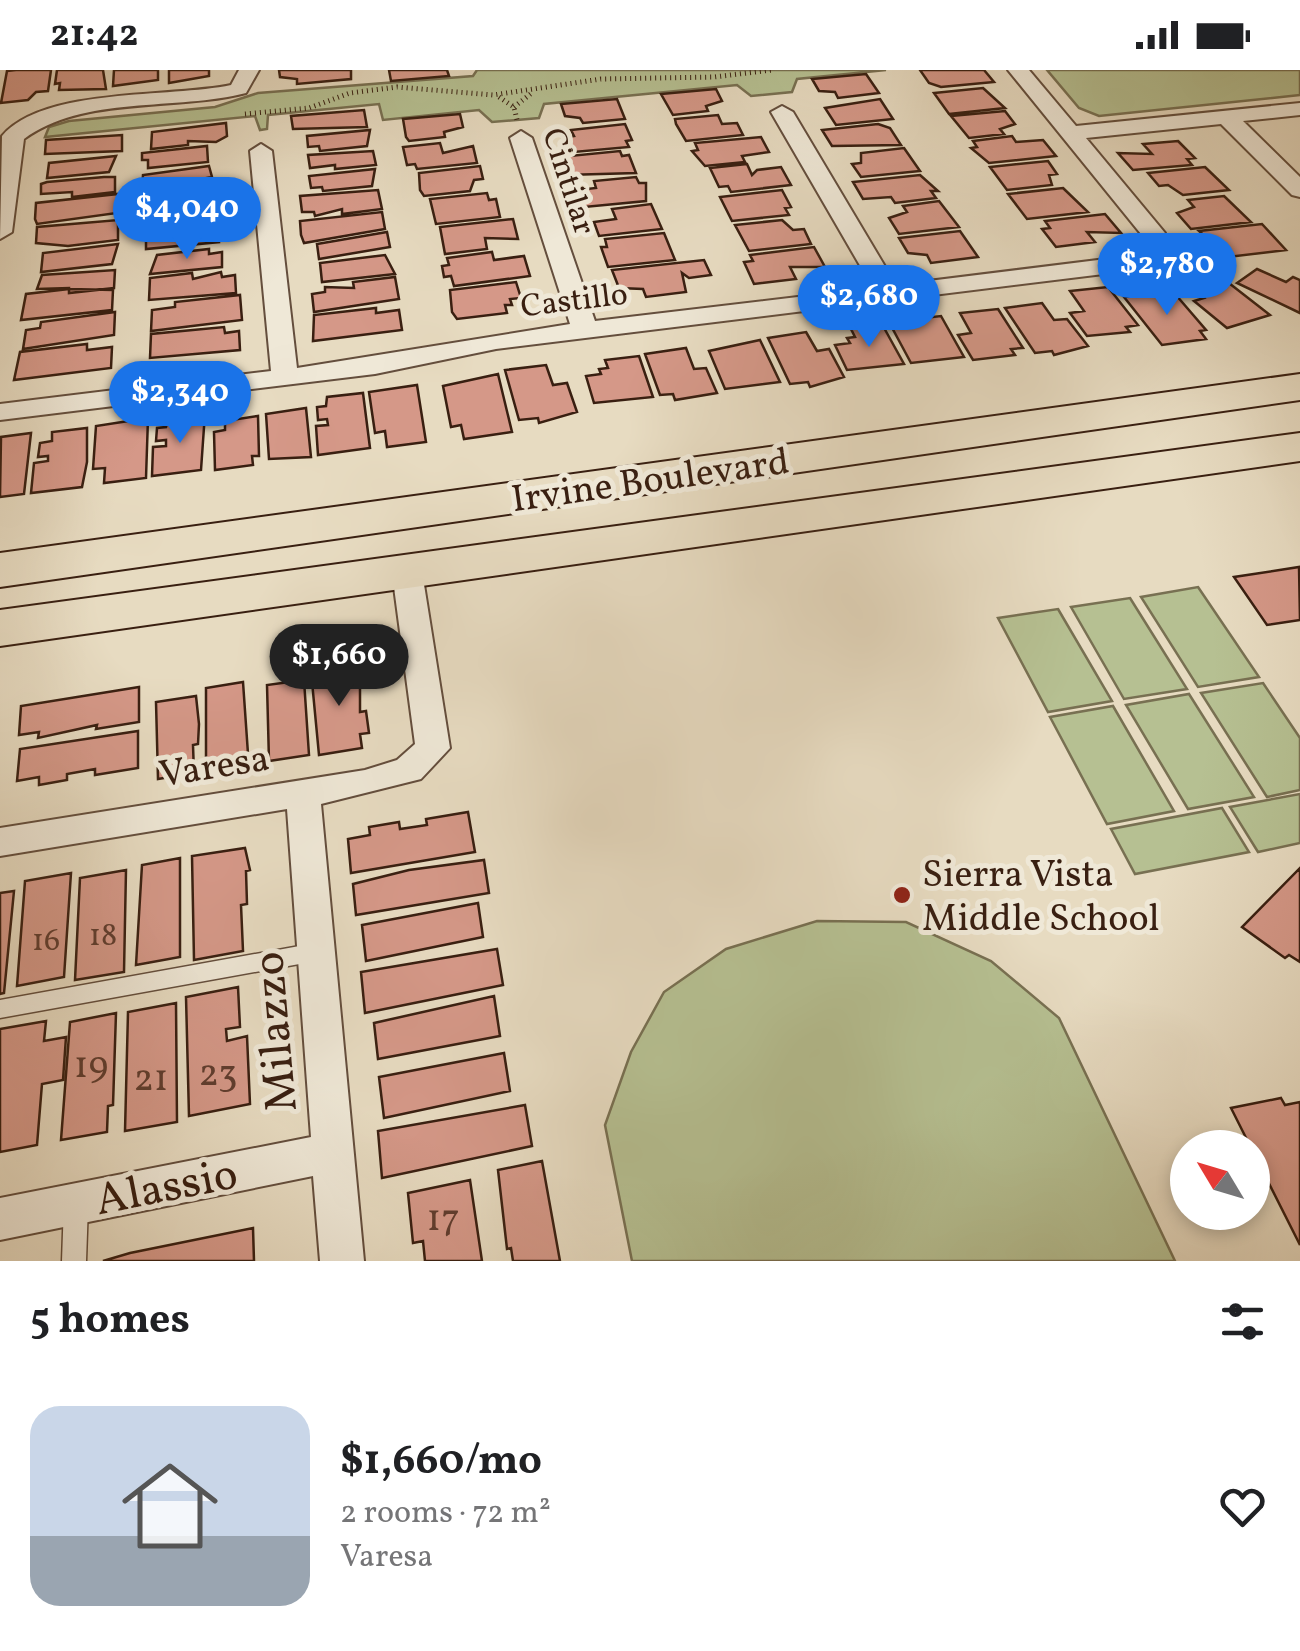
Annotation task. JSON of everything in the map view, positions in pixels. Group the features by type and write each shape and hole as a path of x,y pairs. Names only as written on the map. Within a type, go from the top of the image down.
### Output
{"main road":[{"name":"Irvine Boulevard","path":"0,570 1300,387"},
{"name":"Irvine Boulevard","path":"0,628 1300,448"}],"street":[{"path":"1018,70 1072,133 1300,109"},
{"path":"0,232 13,136 25,125 65,112 214,97 244,80"},
{"path":"782,112 888,294"},
{"path":"1226,117 1300,190"},
{"name":"Castillo","path":"0,412 285,378 585,331 1128,264 1155,250 1152,233 1072,133"},
{"name":"Cintilar","path":"522,138 585,331"},
{"path":"261,151 285,378"},
{"name":"Varesa","path":"0,842 303,794 409,770 433,748 408,572"},
{"name":"Milazzo","path":"303,794 342,1261"},
{"name":"Alassio","path":"0,1219 333,1152"}],"lane":[{"path":"0,1010 316,952"},
{"path":"74,1261 76,1204"}],"path":[{"path":"241,114 309,108 350,93 396,87 494,95 652,75 772,70"},
{"name":"Cintilar","path":"514,106 535,91"},
{"name":"Cintilar","path":"494,95 514,106 522,138"}],"green space":[{"path":"477,70 886,70 797,79 792,92 751,96 737,85 544,104 539,118 492,122 479,110 383,120 379,104 268,115 267,129 260,130 255,116 45,137 49,127 69,121 215,107 258,93 473,76"},
{"path":"1047,70 1300,70 1300,95 1099,116 1079,108"},
{"path":"1198,587 1259,677 1198,687 1141,597"},
{"path":"1130,598 1187,689 1124,699 1071,607"},
{"path":"1058,609 1112,701 1048,712 998,618"},
{"path":"1263,683 1300,738 1300,790 1267,797 1201,693"},
{"path":"1189,694 1254,797 1188,809 1126,705"},
{"path":"1113,706 1174,811 1107,824 1050,717"},
{"path":"1300,794 1300,843 1258,852 1230,807"},
{"path":"1222,808 1249,852 1135,874 1111,829"},
{"path":"817,921 906,922 991,961 1059,1018 1175,1261 632,1261 605,1125 631,1052 664,992 726,949"}],"building":[{"path":"51,70 48,91 36,92 28,100 1,103 7,71"},
{"path":"57,70 103,70 106,89 59,90 60,83 55,84"},
{"path":"114,70 158,70 158,80 113,86"},
{"path":"169,70 209,70 209,76 169,83"},
{"path":"279,70 351,70 351,79 297,84 297,79 280,77"},
{"path":"389,70 447,70 449,76 391,81"},
{"path":"920,70 984,70 994,82 941,87 929,83"},
{"path":"866,74 879,93 838,98 835,92 819,91 812,79"},
{"path":"983,88 1005,108 949,114 934,93"},
{"path":"716,89 722,101 706,106 708,111 673,115 661,94"},
{"path":"617,99 625,119 583,123 580,118 565,116 561,104"},
{"path":"880,99 893,119 836,125 825,108"},
{"path":"364,110 367,127 293,129 291,116"},
{"path":"1005,111 1015,124 1000,129 1004,134 969,138 951,116"},
{"path":"460,114 463,127 444,132 445,137 409,141 406,137 403,119"},
{"path":"718,115 722,124 737,123 743,135 686,141 675,119"},
{"path":"226,123 227,136 216,142 188,141 188,145 151,149 152,132"},
{"path":"625,124 632,140 626,141 629,147 574,152 568,137 574,136 571,130"},
{"path":"878,124 890,128 901,145 832,146 822,130"},
{"path":"370,130 367,146 320,151 319,146 308,147 307,136"},
{"path":"122,135 122,151 45,154 46,140"},
{"path":"1012,136 1016,142 1043,140 1056,156 989,163 971,148 977,147 973,141"},
{"path":"761,137 769,152 742,156 745,162 705,166 692,151 698,150 695,143"},
{"path":"1178,141 1195,158 1187,159 1192,165 1133,170 1118,153 1152,154 1143,144"},
{"path":"440,143 443,153 473,146 477,163 417,169 415,164 407,165 403,147"},
{"path":"207,146 208,162 148,168 148,160 142,160 142,153"},
{"path":"904,148 920,171 861,177 852,164 861,163 861,153"},
{"path":"373,151 376,165 310,168 308,155"},
{"path":"620,151 622,156 629,155 636,173 565,175 559,157"},
{"path":"116,156 109,172 47,178 49,163"},
{"path":"1048,161 1057,174 1049,175 1052,185 1007,190 990,167"},
{"path":"747,164 752,175 757,170 781,167 791,185 731,192 728,186 719,187 710,168"},
{"path":"209,166 212,177 196,180 196,184 142,189 143,175"},
{"path":"480,166 483,179 474,180 470,191 424,196 420,190 419,173"},
{"path":"1205,167 1229,190 1183,195 1168,185 1159,186 1148,173"},
{"path":"375,169 372,186 323,191 322,187 311,188 309,176"},
{"path":"920,175 938,191 931,191 936,198 895,203 891,197 863,199 853,182"},
{"path":"115,177 115,192 72,197 72,192 41,194 41,184 47,182"},
{"path":"636,177 639,183 646,183 646,201 574,208 569,191 596,188 594,181"},
{"path":"218,185 219,202 158,209 157,200 151,201 151,193"},
{"path":"1063,188 1088,212 1027,219 1008,194"},
{"path":"378,190 382,209 342,214 342,209 315,216 314,212 302,212 300,196"},
{"path":"782,190 791,207 785,208 789,215 732,221 720,197"},
{"path":"487,193 489,200 496,199 500,217 436,224 430,199"},
{"path":"118,194 117,213 37,224 35,219 36,203"},
{"path":"1224,196 1251,222 1191,229 1177,213 1194,207 1188,200"},
{"path":"939,201 959,227 899,234 889,218 907,212 903,206"},
{"path":"230,204 229,226 147,230 147,213"},
{"path":"651,204 662,229 599,236 594,222 616,219 612,209"},
{"path":"382,212 385,229 304,243 301,235 300,221"},
{"path":"1105,214 1121,233 1087,232 1095,242 1056,247 1042,229 1050,228 1045,221"},
{"path":"513,219 518,239 485,238 487,249 445,254 440,227"},
{"path":"118,220 118,240 68,246 36,243 37,227"},
{"path":"782,220 793,230 804,229 811,244 749,251 735,225"},
{"path":"1262,224 1286,250 1228,257 1199,231"},
{"path":"190,228 190,233 218,230 219,242 146,249 146,233"},
{"path":"960,231 978,257 931,263 927,255 908,253 899,238"},
{"path":"387,232 390,247 319,259 317,244"},
{"path":"664,233 675,260 608,267 601,247 607,247 605,239"},
{"path":"118,244 112,264 41,272 43,253"},
{"path":"814,247 825,267 790,267 796,279 754,284 744,262 753,261 750,255"},
{"path":"209,249 209,254 222,252 222,267 150,274 157,255"},
{"path":"492,252 494,260 524,256 530,276 454,286 451,276 444,277 442,266 449,265 447,258"},
{"path":"385,255 395,274 322,282 320,263"},
{"path":"704,260 711,275 689,278 682,273 686,292 646,297 643,289 619,288 612,270"},
{"path":"1257,269 1286,282 1293,277 1300,280 1300,313 1237,283"},
{"path":"115,270 114,288 69,293 69,288 37,289 42,275"},
{"path":"221,272 222,277 235,275 236,293 149,300 150,278 192,273 193,279"},
{"path":"395,277 399,299 314,312 312,294 325,292 325,287 354,288 353,282"},
{"path":"1225,280 1270,315 1227,328 1194,301 1204,298 1199,294 1207,292 1201,287"},
{"path":"516,282 521,298 510,299 512,305 505,305 507,313 457,319 452,312 450,290"},
{"path":"1108,287 1138,325 1126,327 1130,332 1087,336 1070,313 1084,311 1070,291"},
{"path":"69,289 113,290 112,310 21,320 26,294"},
{"path":"1158,293 1162,297 1176,295 1206,330 1200,331 1206,339 1162,345 1124,297"},
{"path":"240,295 242,320 151,331 152,310 175,307 175,302"},
{"path":"1042,303 1054,320 1067,319 1088,346 1054,355 1052,351 1035,353 1005,308"},
{"path":"376,308 376,313 399,310 402,330 313,341 314,315"},
{"path":"998,309 1023,348 1011,349 1015,355 973,360 958,335 971,333 960,313"},
{"path":"115,312 114,335 23,349 26,330 40,328 41,322"},
{"path":"941,316 964,357 911,363 889,322"},
{"path":"883,326 904,364 847,370 835,345 850,343 847,338 855,337 851,329"},
{"path":"224,327 225,333 239,331 240,350 150,358 151,334"},
{"path":"806,332 817,351 829,349 844,377 810,387 808,382 790,384 768,338"},
{"path":"760,340 780,382 725,389 709,351"},
{"path":"87,344 87,350 112,347 111,368 14,380 20,352"},
{"path":"686,348 694,369 706,368 717,393 675,400 673,394 660,395 645,354"},
{"path":"639,356 653,397 594,403 586,376 601,374 599,369 608,368 605,360"},
{"path":"546,365 553,385 567,383 577,412 539,423 538,418 519,420 505,370"},
{"path":"498,374 512,432 464,439 461,425 451,427 443,386"},
{"path":"417,385 426,442 387,447 385,431 375,433 369,392"},
{"path":"363,393 370,448 318,455 316,426 328,425 327,419 318,420 317,407 326,406 327,397"},
{"path":"306,408 311,457 269,459 266,414"},
{"path":"205,413 201,470 152,476 153,447 166,446 166,440 156,441 157,428 166,427 168,418"},
{"path":"258,416 259,456 252,456 253,465 215,470 214,432 225,430 225,421"},
{"path":"148,418 146,478 104,483 105,468 93,469 96,426"},
{"path":"87,428 82,487 31,493 34,463 48,461 48,456 38,457 40,443 52,441 52,432"},
{"path":"31,433 24,494 0,497 1,437"},
{"path":"1299,567 1300,620 1267,625 1234,577"},
{"path":"360,663 360,712 366,711 369,733 360,734 362,748 319,755 311,671"},
{"path":"304,680 309,755 269,761 267,685"},
{"path":"243,682 249,768 206,776 206,688"},
{"path":"139,687 139,722 96,729 97,725 38,738 39,732 19,735 21,706"},
{"path":"196,696 199,724 198,744 193,745 194,773 158,779 156,702"},
{"path":"138,731 138,768 95,775 95,769 39,785 39,777 17,781 20,749"},
{"path":"468,812 475,852 351,873 348,839 370,835 369,827 399,822 400,829 427,825 426,819"},
{"path":"245,848 250,870 246,871 247,904 241,905 243,951 194,960 192,856"},
{"path":"180,858 180,957 136,965 142,865"},
{"path":"484,860 489,893 356,915 353,884 409,870"},
{"path":"1300,868 1300,962 1289,955 1285,958 1242,927"},
{"path":"126,870 124,972 75,980 80,878"},
{"path":"71,873 64,977 17,986 25,881"},
{"path":"14,891 4,993 0,994 0,893"},
{"path":"478,903 483,937 366,961 362,925"},
{"path":"497,949 503,985 365,1013 361,972"},
{"path":"238,987 240,1027 226,1029 227,1041 247,1036 250,1104 189,1116 186,997"},
{"path":"494,996 500,1036 378,1059 374,1023"},
{"path":"176,1003 177,1122 125,1131 128,1012"},
{"path":"116,1013 113,1105 108,1106 107,1132 61,1140 70,1022"},
{"path":"46,1021 44,1041 66,1037 63,1080 42,1084 37,1145 0,1152 0,1029"},
{"path":"504,1053 510,1091 384,1118 379,1077"},
{"path":"1281,1098 1285,1105 1300,1102 1300,1245 1270,1185 1270,1130 1242,1130 1231,1108"},
{"path":"525,1105 532,1146 382,1178 378,1131"},
{"path":"542,1161 560,1261 513,1261 511,1248 507,1249 498,1170"},
{"path":"470,1180 482,1261 425,1261 423,1241 413,1243 408,1193"},
{"path":"253,1228 254,1261 103,1261 130,1253"}],"place":[{"name":"Sierra Vista Middle School","path":"902,895"}]}
